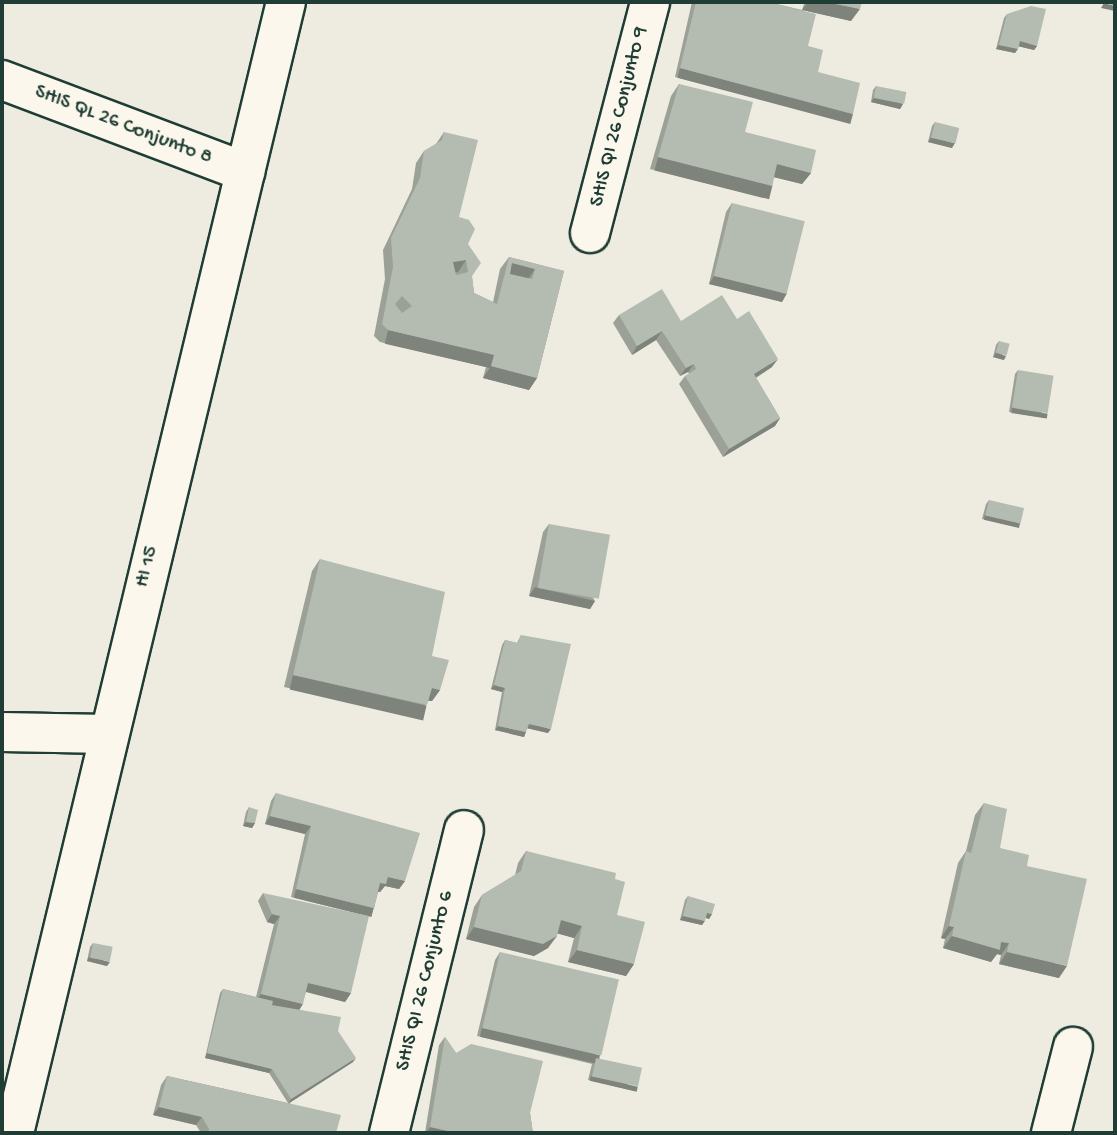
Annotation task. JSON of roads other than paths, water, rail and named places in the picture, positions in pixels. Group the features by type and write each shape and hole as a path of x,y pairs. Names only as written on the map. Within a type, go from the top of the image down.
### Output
{"street":[{"name":"HI 15","path":"14,1133 286,2"},
{"name":"SHIS QI 26 Conjunto 9","path":"590,233 650,2"},
{"name":"SHIS QL 26 Conjunto 8","path":"2,80 244,172"},
{"path":"2,732 108,734"},
{"name":"SHIS QI 26 Conjunto 6","path":"388,1133 464,830"},
{"path":"1051,1133 1073,1047"}]}
